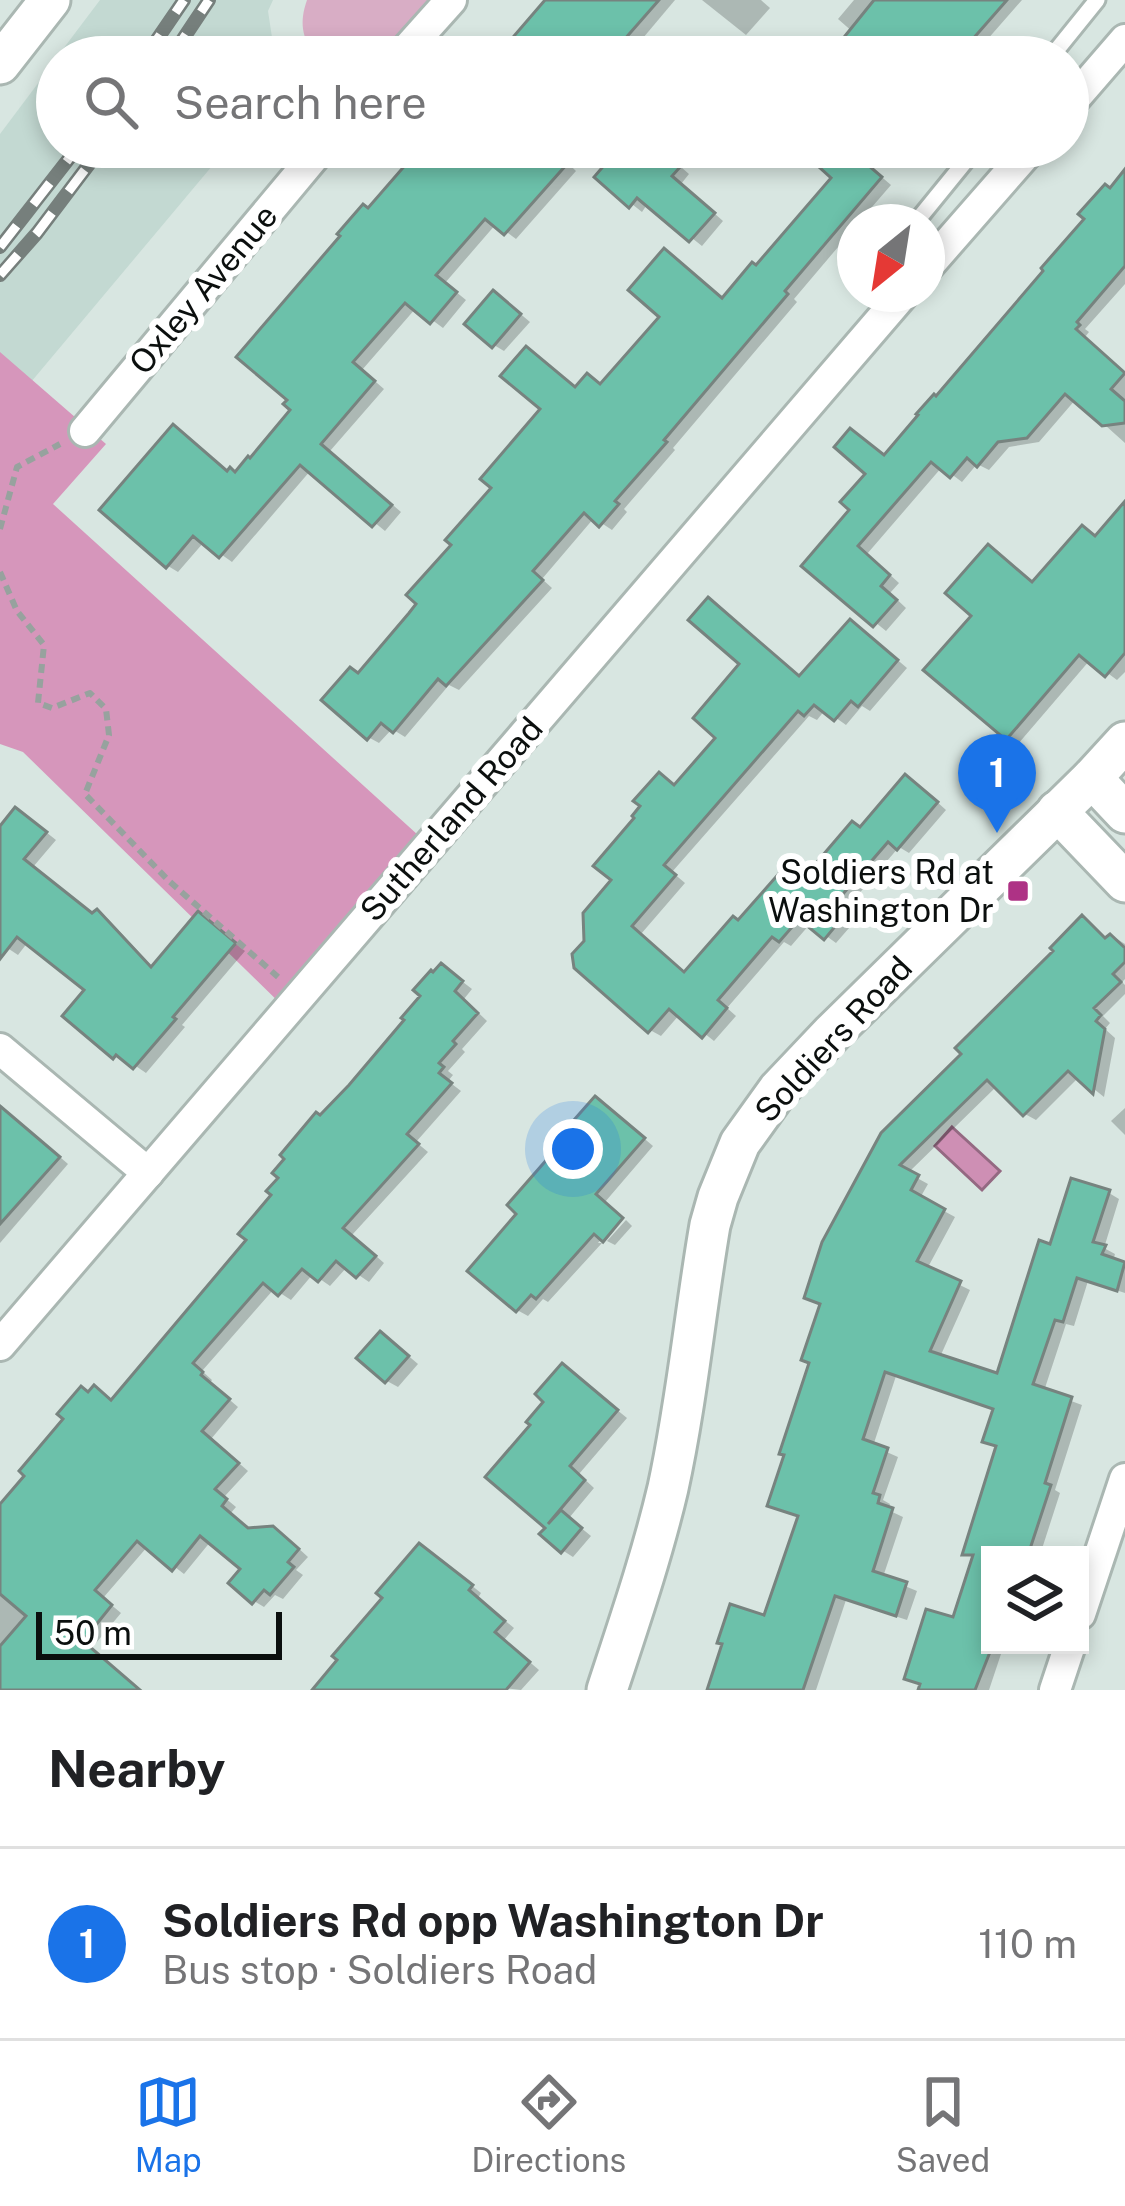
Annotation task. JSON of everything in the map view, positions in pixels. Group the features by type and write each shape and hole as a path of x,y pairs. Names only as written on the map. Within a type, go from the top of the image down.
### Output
{"street":[{"path":"0,64 50,0"},
{"path":"419,36 451,0"},
{"path":"1089,82 1125,40"},
{"name":"Oxley Avenue","path":"85,430 304,168"},
{"path":"945,246 1014,168"},
{"name":"Sutherland Road","path":"0,1345 888,312"},
{"name":"Soldiers Road","path":"607,1690 667,1491 710,1225 740,1143 802,1064 1125,742"},
{"path":"1092,778 1125,812"},
{"path":"1057,811 1125,882"},
{"path":"0,1049 148,1173"},
{"path":"1089,1587 1125,1479"},
{"path":"1055,1690 1067,1654"}],"lane":[{"path":"1068,36 1097,0"},
{"path":"931,204 960,168"}],"path":[{"path":"0,529 17,467 85,430"},
{"path":"0,572 17,611 44,645 38,703 52,708 90,693 106,709 109,735 86,794 169,881 300,996"}],"shaded area":[{"path":"100,0 273,0 268,11 272,36 73,36"},
{"path":"307,0 451,0 419,36 305,36"},
{"path":"36,86 36,168 210,168 0,419 0,134"},
{"path":"0,352 106,444 53,504 429,845 288,1011 23,752 0,744"},
{"path":"952,1127 1000,1171 982,1190 935,1146"}],"building":[{"path":"545,0 659,0 627,36 514,36"},
{"path":"874,0 1007,0 975,36 845,36"},
{"path":"403,168 563,168 504,235 485,219 436,275 457,292 430,324 405,303 353,362 375,381 321,444 392,505 372,527 300,465 219,558 193,536 166,568 99,510 173,424 227,471 230,467 235,472 250,458 290,410 283,404 287,400 236,357 363,204 368,208"},
{"path":"602,168 679,168 672,176 715,213 689,242 637,198 629,208 594,177"},
{"path":"820,168 872,168 882,177 859,204 837,204 837,230 615,501 619,504 599,527 584,513 533,571 543,580 446,686 438,679 393,733 381,723 367,740 321,700 350,667 358,673 416,604 406,595 451,545 445,540 491,488 480,479 540,409 500,376 526,346 575,387 587,373 600,384 659,317 628,290 664,248 722,298 752,262 756,265 831,178"},
{"path":"1125,169 1125,266 1076,329 1125,373 1111,389 1125,401 1125,423 1102,426 1065,394 1027,438 998,442 977,467 967,458 950,478 931,462 858,546 890,575 881,586 897,600 873,627 801,566 849,510 840,502 865,474 834,447 850,428 884,455 1043,271 1084,219 1078,214"},
{"path":"493,290 521,314 492,348 464,324"},
{"path":"1125,501 1125,653 1105,677 1079,655 1006,740 923,670 971,616 945,593 988,544 1032,582 1082,525 1095,536"},
{"path":"708,597 799,676 850,619 898,660 858,707 851,701 834,721 814,705 804,716 798,711 664,865 676,875 632,926 684,972 789,862 805,876 852,821 860,827 905,774 938,802 897,850 888,842 836,902 847,912 824,940 799,919 779,942 772,937 718,1000 727,1008 702,1038 669,1009 648,1033 574,968 572,954 584,941 583,913 611,880 593,866 634,818 640,806 633,801 659,772 674,785 715,738 693,718 739,664 688,620"},
{"path":"15,807 47,832 24,859 92,913 97,909 151,967 198,911 236,943 133,1069 116,1055 113,1059 62,1016 84,990 17,937 0,959 0,826"},
{"path":"1082,915 1105,938 1110,934 1125,948 1125,962 1113,974 1121,982 1094,1008 1101,1015 1096,1021 1105,1029 1093,1094 1068,1071 1023,1116 987,1080 900,1165 919,1175 911,1190 945,1209 917,1261 961,1281 930,1351 997,1373 1039,1240 1050,1244 1071,1178 1110,1190 1093,1242 1106,1245 1102,1254 1125,1262 1117,1291 1077,1278 1063,1322 1055,1320 1033,1384 1072,1397 1031,1546 981,1546 981,1654 989,1654 975,1690 918,1690 920,1684 904,1679 926,1609 953,1617 973,1555 962,1555 996,1446 982,1442 993,1409 885,1372 863,1439 888,1448 873,1493 880,1495 878,1503 893,1508 873,1571 907,1582 896,1616 835,1596 803,1690 707,1690 730,1604 764,1615 798,1516 767,1506 809,1363 801,1360 820,1304 804,1298 822,1242 881,1133 961,1054 955,1048 1053,951 1050,948"},
{"path":"441,963 463,981 455,991 478,1013 439,1063 444,1067 439,1073 452,1083 407,1134 419,1144 343,1228 376,1256 356,1278 336,1261 318,1282 302,1269 278,1296 263,1283 193,1363 230,1399 202,1431 239,1463 215,1489 227,1499 222,1506 248,1528 273,1526 299,1549 288,1562 294,1567 270,1595 264,1590 252,1604 228,1583 240,1569 200,1536 172,1571 137,1541 95,1590 112,1605 83,1641 140,1690 0,1690 0,1646 26,1616 0,1594 0,1504 24,1476 19,1471 63,1419 57,1414 81,1386 88,1392 94,1385 111,1400 246,1240 238,1234 271,1195 266,1191 278,1178 272,1173 284,1159 280,1155 404,1020 401,1018 420,996 413,990"},
{"path":"595,1096 645,1138 596,1194 623,1218 603,1242 594,1234 536,1299 531,1295 516,1312 467,1271 516,1214 507,1205"},
{"path":"0,1106 60,1157 0,1224"},
{"path":"380,1331 409,1356 385,1383 356,1358"},
{"path":"562,1363 618,1410 570,1466 585,1480 548,1524 561,1510 582,1528 561,1553 539,1534 545,1528 485,1477 530,1425 526,1422 543,1402 535,1394"},
{"path":"419,1543 473,1585 469,1590 505,1621 495,1632 530,1662 506,1690 312,1690 337,1660 332,1656 382,1598 376,1593"}],"railway":[{"path":"159,36 184,0"},
{"path":"185,36 209,0"},
{"path":"0,247 62,168"},
{"path":"0,275 86,168"}],"place":[{"name":"Soldiers Rd opp Washington Dr","path":"997,833"},
{"name":"Soldiers Rd at Washington Dr","path":"1018,891"}]}
